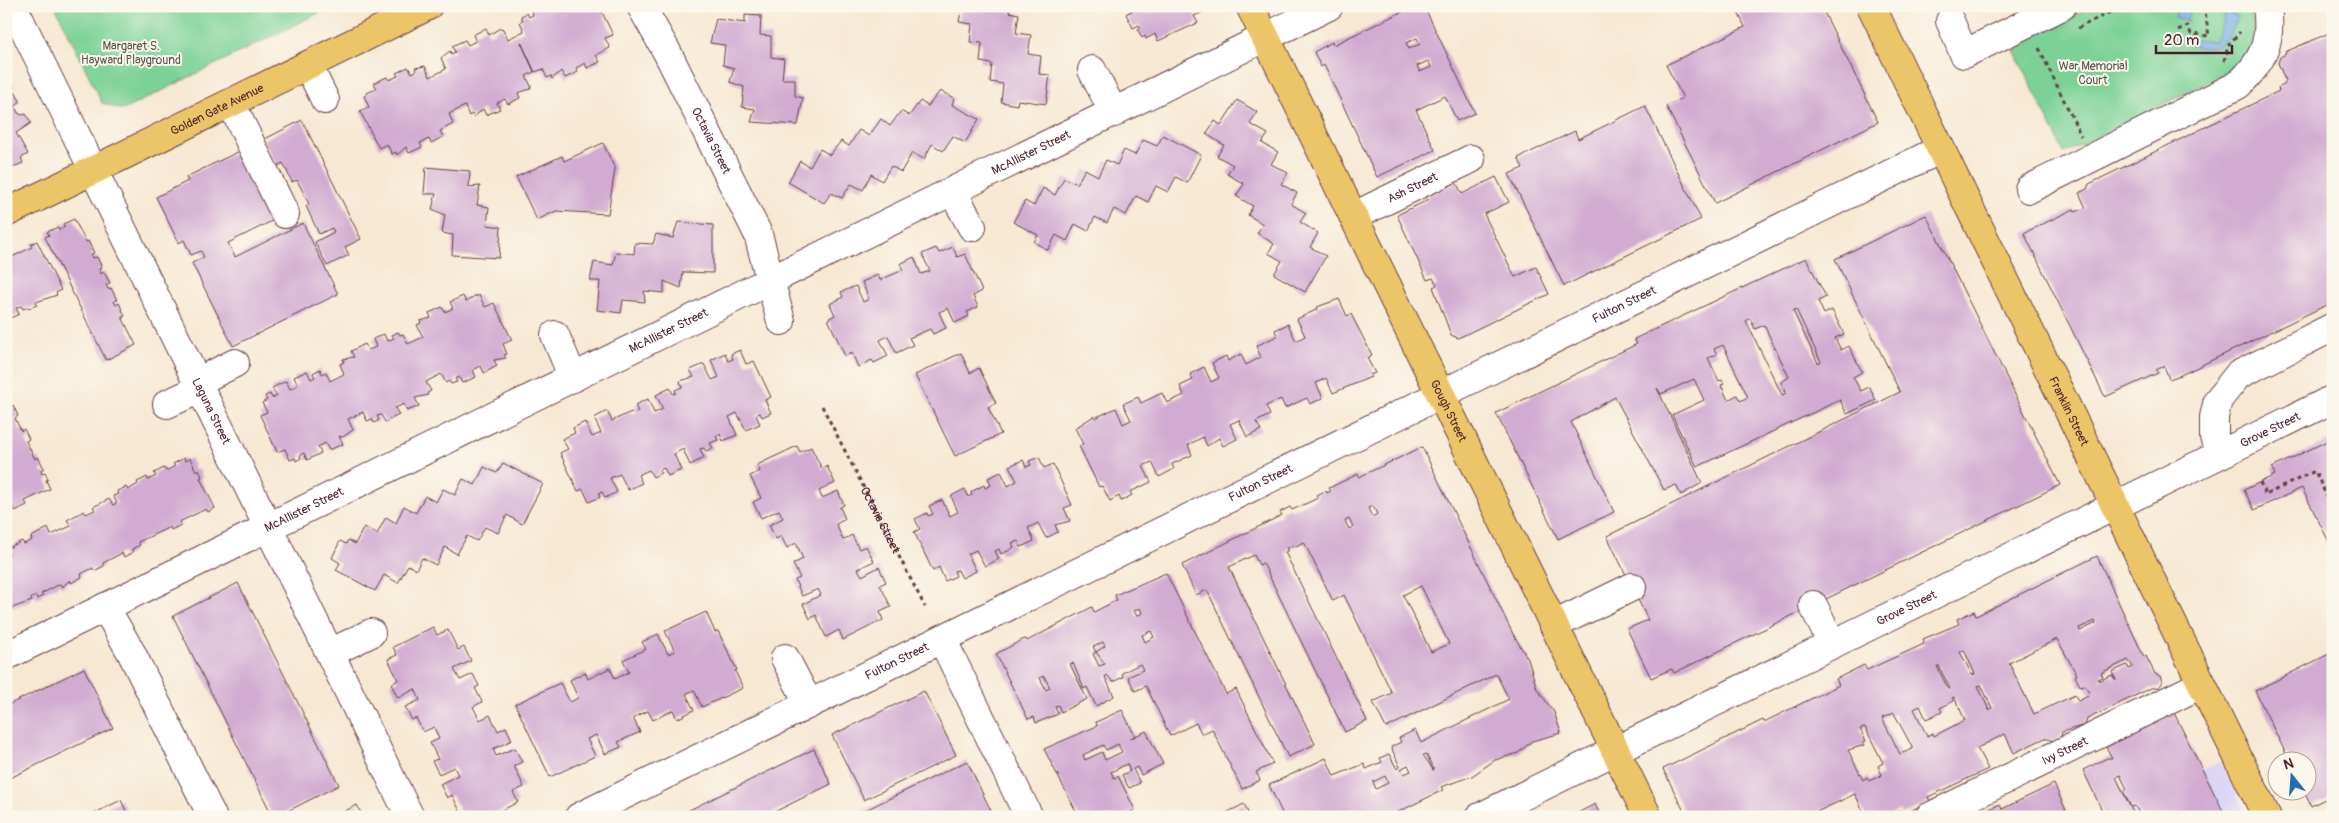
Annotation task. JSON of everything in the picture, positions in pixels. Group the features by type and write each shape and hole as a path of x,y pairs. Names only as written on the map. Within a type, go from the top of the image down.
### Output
{"main road":[{"name":"Golden Gate Avenue","path":"6,213 428,6"},
{"name":"Gough Street","path":"1250,6 1648,817"},
{"name":"Franklin Street","path":"1871,6 2267,817"}],"street":[{"name":"Laguna Street","path":"13,6 410,817"},
{"name":"Octavia Street","path":"640,6 667,52 758,234 781,321"},
{"name":"McAllister Street","path":"6,656 1329,6"},
{"path":"1950,21 1964,54 2062,6"},
{"path":"2028,189 2238,85 2252,72 2262,57 2268,30 2266,6"},
{"path":"308,65 325,100"},
{"path":"1092,70 1114,113"},
{"path":"231,103 285,214"},
{"name":"Fulton Street","path":"579,817 1942,150"},
{"name":"Ash Street","path":"1354,216 1471,159"},
{"path":"953,192 972,227"},
{"path":"2220,454 2214,437 2214,417 2218,400 2238,375 2333,328"},
{"path":"555,335 573,378"},
{"path":"167,404 235,363"},
{"name":"Grove Street","path":"1480,817 2333,399"},
{"path":"1554,624 1632,587"},
{"path":"1813,605 1832,644"},
{"path":"105,607 131,652 212,816"},
{"path":"330,653 371,633"},
{"path":"942,639 1028,817"},
{"path":"785,658 809,704"},
{"name":"Ivy Street","path":"1929,817 2202,684"}],"path":[{"path":"2072,32 2123,6"},
{"path":"2178,30 2188,26 2191,34 2209,36 2204,6"},
{"path":"2228,6 2233,6"},
{"path":"2215,65 2224,61 2229,44 2242,28"},
{"path":"2046,44 2038,48 2083,141"},
{"path":"2079,132 2087,128"},
{"name":"Octavia Street","path":"822,406 925,607"},
{"path":"2260,482 2266,495 2315,471 2327,497"}],"shaded area":[{"path":"2221,761 2247,817 2110,817"}],"green space":[{"name":"Margaret S. Hayward Playground","path":"55,6 333,6 123,110 102,103"},
{"name":"War Memorial Court","path":"2093,6 2246,6 2254,23 2254,41 2248,53 2229,72 2064,153 2012,46"}],"water":[{"path":"2177,6 2191,6 2187,18 2189,22 2175,18"},
{"path":"2224,12 2237,16 2231,33 2225,40 2211,47 2202,48 2186,40 2215,41 2225,16"}],"building":[{"path":"533,6 599,6 613,35 605,38 610,48 596,55 600,62 587,68 585,63 576,68 578,72 565,78 561,71 552,79 551,76 547,78 543,69 535,72 521,42 534,72 526,76 531,86 530,89 518,93 520,98 508,104 505,99 497,103 500,109 486,115 483,109 474,117 472,114 469,116 465,106 449,114 453,124 440,131 443,137 431,143 429,139 420,143 422,147 409,153 406,147 397,155 396,152 392,154 387,144 379,148 360,111 369,107 364,96 367,95 366,93 377,89 374,83 387,77 389,80 398,76 396,73 408,67 412,73 416,71 415,68 425,66 430,77 446,69 441,58 450,51 451,54 455,52 452,46 465,40 468,45 476,41 473,35 486,28 489,35 500,28 503,29 508,39 524,31 520,22 523,20 521,16 527,13 529,17 533,15 530,8"},
{"path":"962,6 1009,6 1009,12 1019,14 1016,33 1031,35 1028,54 1041,56 1039,74 1050,75 1046,104 1018,100 1017,105 1001,102 1003,84 990,82 992,64 980,62 982,43 970,42 972,24 959,22"},
{"path":"1140,6 1205,6 1201,8 1203,12 1194,16 1198,23 1158,41 1155,34 1146,39 1145,36 1142,38 1138,30 1141,28 1139,25 1133,28 1126,14"},
{"path":"1414,6 1424,6 1475,113 1457,121 1445,96 1416,110 1435,150 1377,177 1324,65 1321,67 1314,52 1332,42 1333,45","holes":["1417,38 1420,44 1409,49 1406,43","1428,61 1431,67 1420,72 1417,66"]},
{"path":"1735,6 1776,6 1778,10 1786,6 1821,6 1878,122 1715,203 1666,106 1683,98 1666,65 1745,27"},
{"path":"745,15 761,16 760,35 771,36 771,57 784,59 782,79 795,79 795,96 803,98 798,125 751,122 755,109 742,107 744,87 730,82 734,68 723,65 725,45 710,43 716,19 745,23"},
{"path":"2329,33 2333,36 2333,302 2181,375 2169,379 2164,366 2156,370 2158,373 2105,397 2024,233 2074,209 2075,212 2086,208 2079,193 2087,189 2089,184 2279,91 2278,88 2283,85 2285,80 2278,63 2280,57 2286,54 2285,52"},
{"path":"9,78 14,87 9,90 11,93 15,92 20,101 15,107 18,113 26,114 31,123 16,133 28,154 21,158 23,163 13,167 11,162 6,164 6,79"},
{"path":"940,91 954,98 952,105 979,119 965,143 953,136 943,151 932,144 924,159 912,153 901,172 891,166 882,181 871,174 863,190 851,184 842,198 831,193 824,203 788,182 800,161 810,167 820,149 830,155 841,141 849,146 859,130 869,136 881,119 890,126 901,111 909,116 920,101 928,106"},
{"path":"1237,100 1257,112 1250,124 1268,134 1262,143 1278,152 1271,164 1288,173 1281,184 1297,193 1291,204 1306,213 1300,222 1318,233 1310,247 1326,256 1305,292 1274,274 1282,261 1268,253 1274,244 1257,233 1263,224 1248,215 1253,206 1236,196 1244,184 1227,174 1233,165 1217,156 1224,145 1206,134 1215,121 1221,125"},
{"path":"1645,106 1701,219 1564,286 1509,174 1523,168 1518,158 1575,131 1578,139"},
{"path":"302,120 361,239 345,247 349,255 327,266 315,242 334,232 332,228 319,234 306,206 309,204 297,180 292,182 283,163 277,166 263,140"},
{"path":"1163,135 1201,155 1187,183 1176,177 1168,192 1156,186 1148,202 1136,196 1126,215 1114,209 1107,223 1095,217 1088,231 1075,224 1067,241 1056,235 1048,250 1034,242 1038,235 1013,222 1025,201 1034,206 1043,188 1055,195 1064,178 1077,184 1085,169 1098,176 1106,160 1117,165 1124,150 1135,155 1143,140 1157,146"},
{"path":"603,143 615,169 608,214 556,211 537,220 516,177 562,156 564,161"},
{"path":"246,148 280,217 228,243 235,257 303,223 338,294 233,346 192,263 204,257 201,251 191,255 184,240 179,243 156,197 188,181 186,177"},
{"path":"426,167 470,171 469,187 480,186 477,205 489,207 487,225 501,227 499,258 452,255 453,235 442,233 445,215 432,209 436,194 424,194"},
{"path":"1496,177 1509,202 1484,214 1515,277 1536,267 1549,294 1458,338 1451,335 1433,287 1437,285 1433,278 1427,280 1397,215 1428,200 1426,197 1456,182 1462,194"},
{"path":"1926,215 2060,485 1674,673 1672,669 1651,678 1627,629 1648,620 1607,536 1900,392 1835,259"},
{"path":"74,219 94,253 91,254 93,258 97,257 102,268 99,269 101,274 104,272 110,283 106,285 108,289 111,288 117,300 114,301 116,305 119,303 125,316 122,317 136,345 106,360 45,237 49,235 47,232 58,227 59,230 65,227 63,224"},
{"path":"678,222 713,225 713,273 683,272 681,288 664,281 664,293 644,291 645,302 623,300 621,313 597,310 600,281 590,281 594,262 613,265 616,252 634,254 635,243 653,244 656,234 673,238"},
{"path":"37,241 61,290 56,293 57,295 36,302 37,305 23,309 21,306 16,308 19,314 6,320 6,260 32,247 31,244"},
{"path":"953,247 957,257 965,254 982,291 973,296 978,307 967,312 969,316 955,323 948,308 939,312 946,328 933,334 930,329 909,338 913,345 896,353 888,336 880,340 888,356 874,363 872,360 858,367 852,353 845,356 828,319 835,315 830,304 843,297 841,292 856,286 863,302 869,299 862,282 878,275 880,280 903,270 900,264 914,257 921,274 930,271 922,254 936,248 939,253"},
{"path":"1806,258 1826,297 1818,301 1824,314 1832,310 1844,334 1835,338 1841,350 1849,346 1862,372 1853,377 1861,391 1869,387 1876,400 1847,414 1840,400 1697,467 1672,415 1704,400 1694,379 1661,394 1657,388 1702,483 1681,495 1676,485 1664,490 1615,397 1571,422 1614,512 1558,539 1496,413 1637,344 1634,339","holes":["1796,309 1821,362 1818,363 1793,311","1750,318 1755,329 1764,325 1789,377 1781,382 1786,393 1782,395 1746,321","1723,345 1748,397 1740,401 1737,395 1728,400 1721,385 1724,384 1722,380 1719,381 1708,358 1717,354 1714,349"]},
{"path":"476,295 476,297 479,295 485,307 494,303 512,340 503,344 507,354 504,355 506,358 494,360 497,366 484,373 481,366 473,370 476,377 462,383 459,377 455,379 457,382 451,384 449,381 446,383 441,374 426,382 431,391 427,393 428,395 415,398 419,406 407,411 404,404 395,408 399,415 385,422 381,415 377,416 379,420 374,423 372,419 367,421 363,412 348,419 353,430 343,437 339,436 343,444 329,450 325,443 318,447 321,453 307,460 304,453 296,461 295,458 290,460 285,449 277,452 260,415 267,412 262,403 267,400 265,396 270,394 272,398 277,396 272,388 286,381 290,389 298,385 294,377 307,371 311,379 315,377 313,373 320,369 322,374 326,372 330,381 344,374 340,364 344,362 343,359 354,357 351,351 365,344 368,350 376,347 373,339 384,334 387,341 394,338 392,335 398,332 400,335 403,334 408,344 423,337 417,325 421,323 420,321 431,318 429,313 442,307 445,312 453,308 450,302 463,296 466,302"},
{"path":"1339,299 1347,316 1351,314 1372,355 1367,358 1375,373 1370,375 1371,377 1333,393 1326,378 1316,383 1323,398 1310,404 1307,398 1285,408 1281,399 1266,406 1270,415 1256,422 1261,430 1247,437 1239,420 1230,424 1237,439 1223,446 1219,438 1207,446 1203,437 1188,445 1192,455 1172,464 1174,469 1159,477 1152,462 1143,466 1151,482 1130,492 1132,495 1121,501 1119,496 1110,501 1102,486 1099,487 1079,446 1083,444 1075,428 1094,416 1095,418 1116,408 1123,424 1131,420 1123,404 1138,397 1141,403 1162,393 1167,403 1184,395 1180,386 1193,380 1190,374 1204,367 1211,382 1219,378 1212,363 1226,356 1228,361 1241,354 1246,365 1261,357 1256,346 1277,336 1275,330 1288,324 1296,341 1305,336 1297,319 1318,309 1317,307"},
{"path":"740,350 746,364 754,361 771,397 765,400 771,413 762,417 760,413 756,415 760,424 746,430 737,413 729,417 737,435 723,441 720,434 716,436 718,440 710,443 713,448 706,451 704,448 700,449 704,458 690,465 683,449 674,454 681,470 668,476 664,468 659,470 661,473 653,477 649,470 638,475 642,483 628,490 620,474 610,478 617,492 605,498 602,492 599,493 600,497 589,502 583,489 578,491 560,453 568,449 562,439 575,433 573,428 585,422 592,437 601,433 594,418 607,411 612,421 631,412 633,414 638,412 635,405 648,399 654,413 663,409 656,395 670,388 673,394 676,393 675,390 682,387 680,381 694,377 690,370 704,364 712,380 719,377 711,360 725,353 728,361 733,359 731,354"},
{"path":"961,353 970,373 979,368 996,403 988,407 1001,434 955,456 915,375"},
{"path":"6,400 10,407 13,405 18,416 15,418 21,431 24,429 29,439 26,441 35,459 38,457 44,468 41,470 42,474 45,472 50,489 25,501 27,505 15,511 13,507 6,511"},
{"path":"2333,438 2333,550 2302,488 2254,510 2244,490 2275,475 2272,468"},
{"path":"797,446 800,452 811,447 822,469 827,466 835,483 819,491 822,498 838,491 844,505 840,507 845,519 836,524 843,540 852,535 859,549 866,546 874,561 858,569 862,576 879,567 886,582 880,585 891,607 880,612 883,620 843,640 839,630 826,637 816,615 810,619 803,604 821,595 818,589 802,596 795,580 800,578 793,564 803,559 796,543 787,548 781,536 776,539 769,525 783,518 779,510 761,518 753,502 761,498 750,476 760,471 757,465"},
{"path":"1422,447 1513,634 1528,659 1537,689 1554,712 1561,733 1532,741 1518,753 1495,760 1472,776 1441,787 1443,790 1390,816 1388,813 1380,817 1284,817 1269,785 1326,758 1334,776 1364,764 1366,769 1382,762 1380,758 1389,754 1397,769 1400,767 1391,747 1401,742 1399,738 1415,730 1421,743 1509,699 1496,674 1386,728 1373,702 1392,693 1344,595 1333,601 1304,542 1294,547 1293,545 1286,549 1289,550 1285,552 1367,721 1345,732 1263,563 1259,565 1254,555 1229,567 1315,744 1288,757 1207,590 1196,595 1182,565 1282,515 1280,512 1290,507 1292,510 1318,498 1316,495 1331,491 1329,488 1358,474 1359,477","holes":["1373,506 1377,514 1372,517 1368,508","1349,519 1353,527 1349,529 1345,521","1421,586 1449,644 1431,652 1403,595","1426,754 1434,770 1433,770 1423,755","1408,765 1411,771 1404,774 1401,769","1385,776 1388,783 1376,789 1373,782"]},
{"path":"1039,457 1044,468 1053,464 1072,505 1064,508 1070,521 1055,525 1058,532 1046,538 1038,523 1028,528 1034,541 1021,547 1018,541 1012,543 1014,547 1001,554 999,549 995,551 999,559 985,566 976,550 968,554 976,571 962,578 958,570 954,571 956,576 945,581 939,567 933,571 914,532 920,529 915,519 927,513 928,516 933,514 929,506 942,500 950,516 958,512 951,496 965,489 968,497 972,495 971,492 984,485 985,488 991,485 988,478 1001,472 1008,486 1017,481 1009,466 1023,460 1026,467 1031,465 1029,461"},
{"path":"184,458 185,461 190,458 196,471 199,469 202,477 200,478 215,508 208,512 206,509 179,522 181,525 171,530 170,527 138,542 140,545 132,549 133,552 124,557 122,553 103,563 104,566 94,571 93,568 81,574 82,577 71,583 70,580 62,587 60,584 41,594 43,596 37,599 36,596 31,598 32,601 9,609 10,612 6,614 6,556 9,555 6,549 22,541 24,544 32,540 31,537 48,528 51,535 71,526 67,520 84,511 86,514 95,510 93,507 109,499 113,505 117,503 113,496 118,494 117,491 126,487 128,490 138,484 137,482 147,477 148,480 156,476 154,473 164,468 166,471 175,466 173,464"},
{"path":"503,463 543,484 522,524 507,515 498,533 485,527 477,541 467,536 457,554 445,547 436,565 422,558 416,570 408,565 398,583 384,575 375,591 336,570 340,563 332,558 340,541 346,544 348,540 355,544 364,527 377,534 386,517 396,523 404,506 416,513 425,496 436,502 443,489 455,495 463,479 475,485 484,467 497,473"},
{"path":"2097,556 2144,657 2146,656 2155,674 2160,676 2162,681 2159,687 2151,688 2087,719 2085,725 2062,732 2061,737 2053,741 2045,738 2014,753 2005,734 1977,748 1988,769 1928,797 1930,801 1902,815 1900,810 1886,817 1866,817 1855,794 1810,815 1811,817 1687,817 1663,769 1839,685 1836,679 1864,665 1867,670 1924,644 1923,639 1959,624 1957,619 1974,611 1976,616","holes":["2095,621 2096,623 2080,631 2079,628","2057,639 2077,675 2075,676 2080,686 2085,685 2090,695 2078,701 2075,695 2034,714 2009,663","1964,650 1975,674 1972,675 1960,652","2128,660 2133,667 2129,669 2127,665 2112,672 2116,680 2112,675 2099,681 2098,679 2103,677 2101,673","1937,666 1939,666 1950,689 1948,689","1981,685 1992,708 1989,710 1978,686","1954,697 1965,720 1934,736 1933,733 1927,736 1914,709 1920,706 1926,719 1942,712 1940,708 1954,701 1952,698","1894,713 1913,749 1900,754 1882,718","1865,727 1883,763 1878,766 1882,775 1869,781 1867,777 1863,780 1848,750 1865,745 1863,742 1866,741 1860,729"]},
{"path":"1166,573 1226,694 1236,689 1273,764 1256,772 1260,780 1242,789 1212,729 1202,734 1196,723 1170,736 1146,686 1135,691 1128,677 1143,670 1140,664 1122,673 1123,677 1113,682 1107,675 1105,677 1114,696 1096,706 1087,687 1084,689 1073,663 1070,664 1087,699 1061,712 1058,705 1055,707 1058,714 1036,723 1034,717 1028,719 996,654 1022,640 1026,639 1027,641 1092,607 1094,612 1117,600 1115,595","holes":["1140,608 1142,613 1137,616 1134,611","1151,631 1154,637 1145,642 1142,635","1103,642 1105,646 1096,652 1093,647","1096,652 1105,664 1099,666 1093,654","1044,676 1050,688 1046,690 1040,678"]},
{"path":"238,583 339,785 276,817 273,817 173,616"},
{"path":"706,612 715,632 718,631 737,670 735,671 743,688 702,707 694,690 686,694 694,710 677,719 673,710 653,720 648,711 639,715 633,718 640,732 618,742 621,747 605,754 596,735 587,739 595,756 550,777 515,704 560,683 570,702 578,698 570,680 585,672 588,679 610,668 615,679 629,672 623,660 646,649 642,642 658,634 668,654 675,651 665,631"},
{"path":"433,627 437,635 448,630 458,650 464,647 471,661 454,669 460,680 473,674 479,686 475,688 482,702 473,707 480,720 490,715 498,731 506,727 512,740 493,749 496,756 515,748 522,762 514,766 524,787 513,792 518,802 489,817 479,817 477,811 463,817 452,795 447,798 440,784 458,775 454,767 439,774 432,761 438,759 430,743 439,739 434,727 423,732 416,718 412,720 405,707 420,700 415,689 398,698 391,684 398,680 388,659 397,655 393,647"},
{"path":"2333,652 2333,795 2311,806 2308,800 2316,800 2316,750 2284,750 2255,691"},
{"path":"84,668 113,728 6,780 6,706"},
{"path":"924,691 956,755 864,800 832,735"},
{"path":"1122,710 1135,736 1129,739 1146,731 1163,764 1141,775 1137,767 1133,769 1140,783 1129,788 1122,775 1130,771 1127,764 1111,772 1114,778 1118,776 1135,810 1121,817 1079,817 1044,749 1097,726 1096,722","holes":["1118,744 1122,752 1105,760 1102,752 1085,760 1083,755 1103,745 1106,750"]},
{"path":"2174,713 2226,817 2141,817 2135,806 2131,807 2123,791 2127,789 2120,775 2116,777 2135,817 2105,817 2083,770 2107,758 2112,758 2106,747"},
{"path":"814,749 831,784 764,817 675,817"},
{"path":"967,761 991,811 980,817 851,817"},
{"path":"2054,784 2069,817 1974,817 2000,804 2002,809"},
{"path":"121,800 129,817 87,817"},
{"path":"1244,804 1250,817 1218,817"},
{"path":"1595,804 1601,817 1570,817"},
{"path":"357,805 363,817 333,817"}]}
